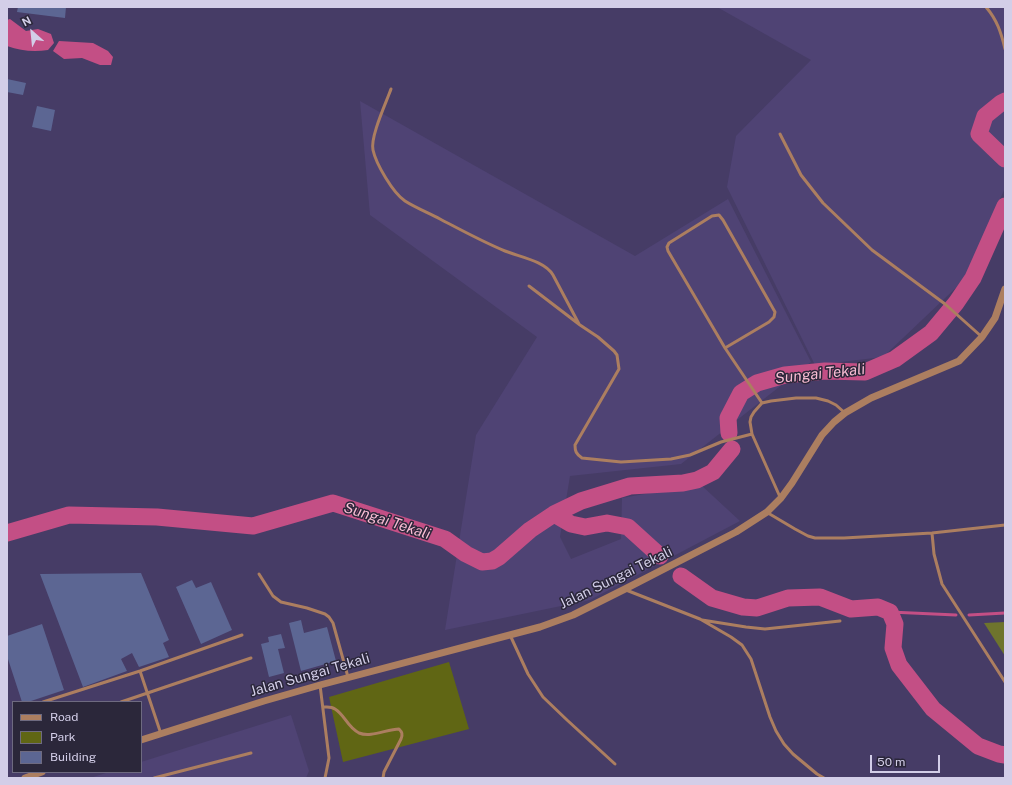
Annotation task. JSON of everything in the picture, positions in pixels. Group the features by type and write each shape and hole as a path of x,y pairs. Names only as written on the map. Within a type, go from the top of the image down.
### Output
{"street":[{"name":"Jalan Sungai Tekali","path":"142,740 320,685 540,627 573,615 730,536 767,512 781,498 822,435 845,413 871,398 958,361 982,337 995,318 1005,289"},
{"path":"24,778 37,773"}],"lane":[{"path":"986,7 993,15 1000,30 1005,49"},
{"path":"391,89 375,132 373,149 392,188 404,200 473,236 505,251 544,265 553,274 580,325"},
{"path":"780,134 801,175 823,203 872,250 945,304 982,337"},
{"path":"725,348 769,322 774,317 775,312 719,215 712,216 669,243 667,247 725,348 762,403"},
{"path":"529,286 598,337 617,355 619,369 575,444 575,451 582,458 621,462 671,459 690,455 721,442 752,434"},
{"path":"781,498 752,434 750,422 754,412 762,403 780,399 816,398 831,402 841,408 845,413"},
{"path":"767,512 794,529 815,538 844,538 932,533 1005,525"},
{"path":"932,533 934,554 942,584 1005,682"},
{"path":"259,574 273,596 282,602 307,608 325,614 329,617 333,623 348,678"},
{"path":"625,590 700,619 742,645 752,659 770,717 784,744 793,754 824,778"},
{"path":"700,619 765,629 840,621"},
{"path":"46,701 140,671 242,635"},
{"path":"510,635 528,674 543,697 615,764"},
{"path":"124,701 251,658"},
{"path":"140,671 161,734"},
{"path":"320,685 329,758 325,778"},
{"path":"323,707 331,707 336,709 352,728 361,733 377,734 394,729 399,729 402,732 403,735 382,778"},
{"path":"154,778 250,753"}],"shaded area":[{"path":"717,7 1005,7 1005,188 963,281 883,357 815,365 727,187 736,136 811,60"},
{"path":"10,19 26,31 38,29 51,34 54,43 48,50 43,51 22,50 7,46 7,20"},
{"path":"59,41 93,43 108,51 113,57 111,65 100,65 82,58 64,59 53,51"},
{"path":"360,101 635,256 728,199 811,362 681,464 570,476 560,537 571,559 621,539 622,498 700,484 740,521 590,600 445,630 476,435 537,337 370,215"},
{"path":"291,715 309,771 306,778 90,778 106,773 142,773 142,762"}],"green space":[{"path":"1005,622 1005,656 984,623"},
{"path":"449,662 469,729 343,762 329,697"}],"building":[{"path":"18,7 66,7 65,18 17,12"},
{"path":"7,79 26,83 23,95 7,92"},
{"path":"37,106 55,110 51,131 32,127"},
{"path":"141,573 169,640 163,643 169,657 139,667 132,653 121,659 127,671 83,687 40,574"},
{"path":"192,580 196,588 211,582 232,630 201,644 176,587"},
{"path":"301,620 304,633 327,627 336,661 301,671 289,623"},
{"path":"42,624 64,690 31,701 22,701 7,656 7,636"},
{"path":"281,634 285,648 278,649 284,673 269,677 261,644 269,642 268,637"}],"waterway":[{"name":"Sungai Tekali","path":"1005,101 985,116 979,134 1005,159"},
{"name":"Sungai Tekali","path":"729,433 728,418 741,393 757,383 785,375 825,371 865,372 895,359 931,333 956,303 973,278 1005,206"},
{"name":"Sungai Tekali","path":"7,533 69,515 157,517 253,526 333,503 445,539 466,554 482,562 492,561 499,557 530,530 554,514 581,501 630,486 683,483 697,480 713,472 732,449"},
{"path":"554,514 571,524 585,527 607,523 628,527 660,556"},
{"path":"681,576 712,598 743,607 757,608 788,598 820,597 851,609 878,607 890,612 895,624 893,648 899,665 933,709 978,746 1005,755"},
{"path":"890,612 956,615"},
{"path":"969,615 1005,613"}]}
